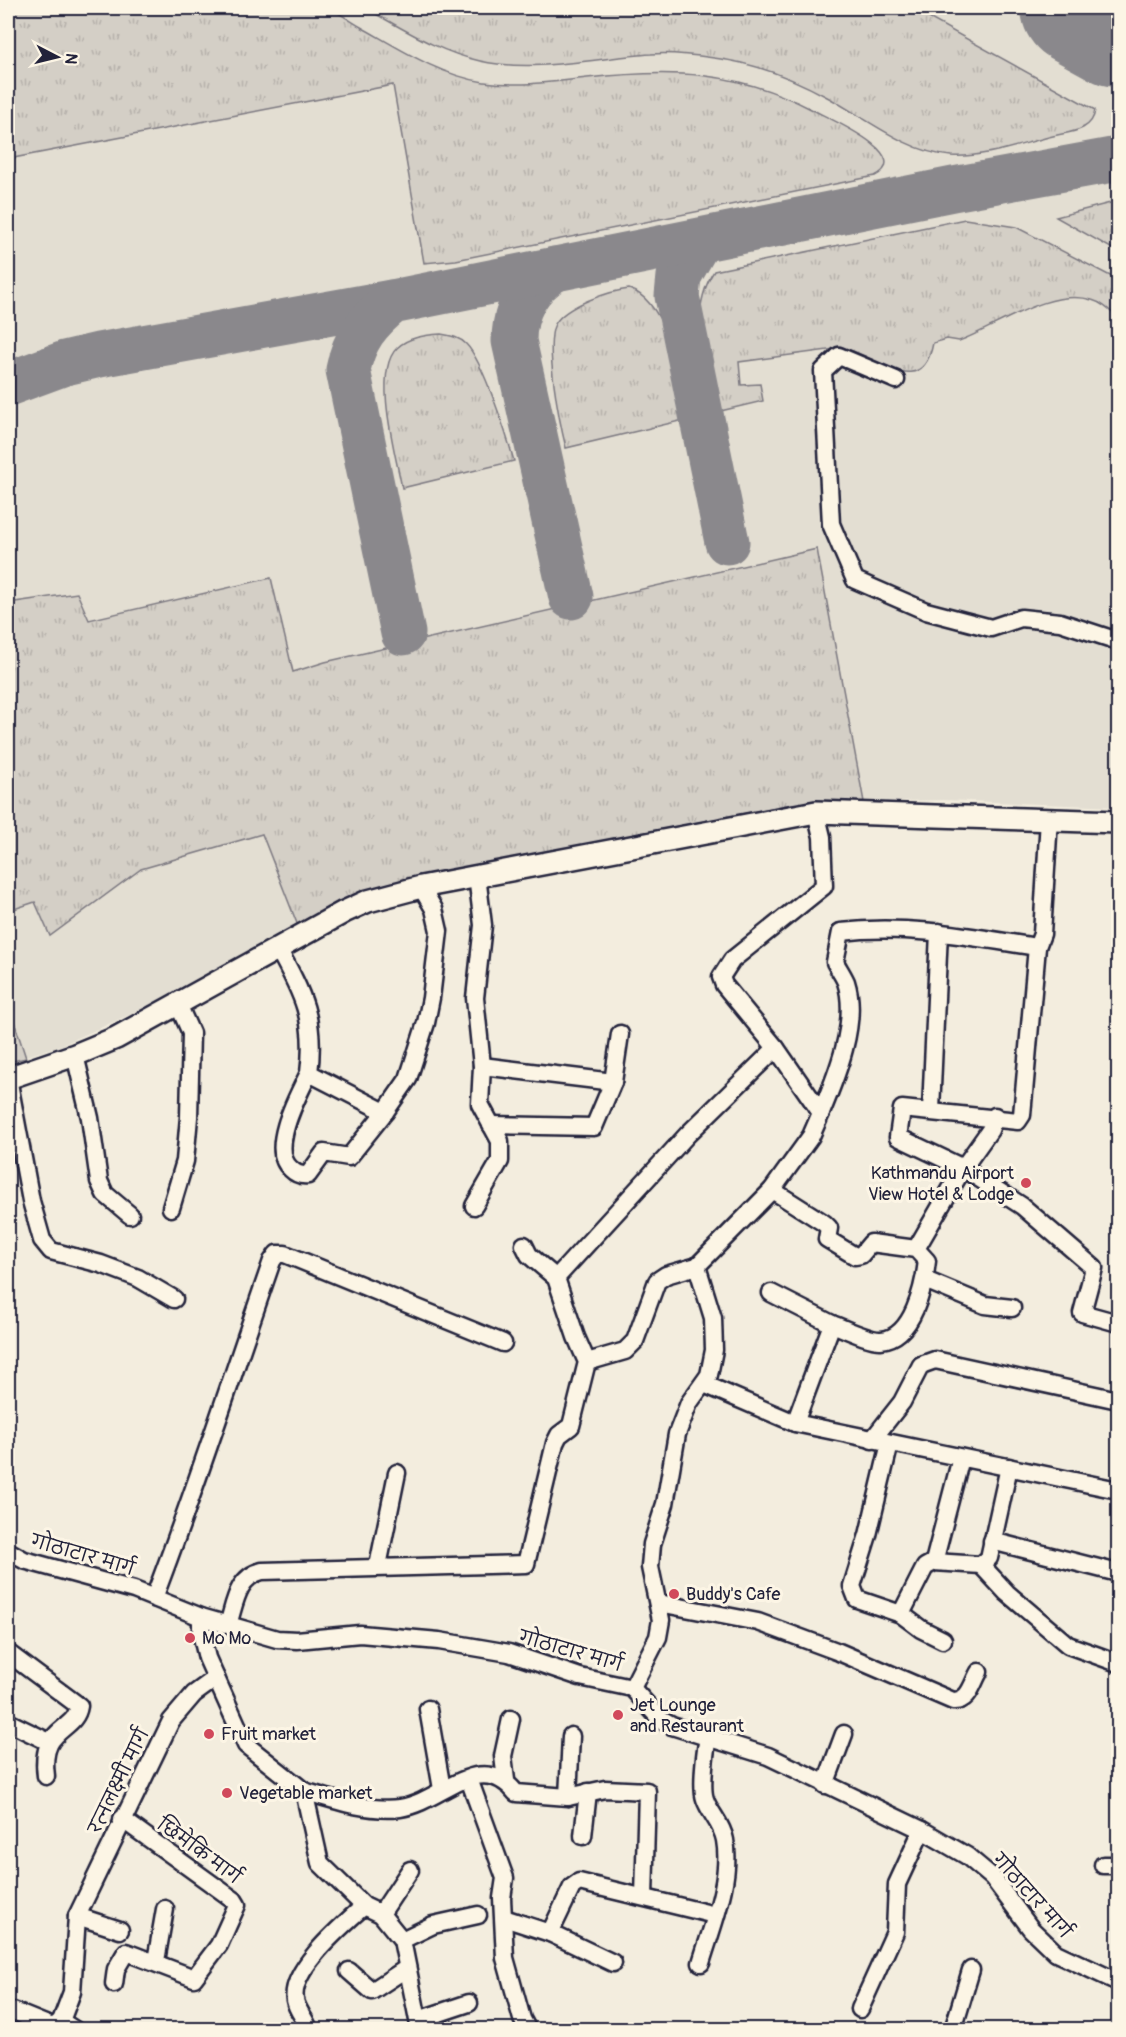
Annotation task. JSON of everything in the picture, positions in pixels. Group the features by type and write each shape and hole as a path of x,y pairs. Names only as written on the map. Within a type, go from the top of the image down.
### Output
{"main road":[{"path":"8,1078 116,1038 177,1002 368,901 421,886 816,812 1119,822"}],"street":[{"path":"896,380 839,356 823,371 831,524 855,580 926,610 991,628 1021,618 1060,622 1119,641"},
{"path":"816,812 822,837 824,886 732,960 721,977 724,985 776,1048 821,1113"},
{"path":"1049,819 1042,934 1037,947 1022,1115 1018,1121 995,1116 902,1109 898,1137 963,1168 1022,1206 1094,1268 1082,1313 1119,1323"},
{"path":"474,1206 500,1161 500,1141 480,1104 482,1066 475,998 483,926 477,876"},
{"path":"278,949 299,987 312,1028 309,1073 291,1109 282,1152 284,1163 296,1174 308,1175 324,1153 349,1157 408,1079 426,1023 439,931 434,909 421,886"},
{"path":"587,1362 625,1351 635,1341 657,1281 666,1275 697,1266 772,1190 811,1136 836,1079 845,1042 849,1008 846,983 835,962 841,932 881,927 939,932 1037,947"},
{"path":"931,1110 939,932"},
{"path":"171,1208 185,1161 189,1117 191,1033 177,1002"},
{"path":"491,1125 594,1127 613,1082 620,1034"},
{"path":"556,1278 688,1134 776,1048"},
{"path":"75,1055 90,1118 99,1181 105,1194 130,1215"},
{"path":"482,1066 613,1082"},
{"path":"309,1073 385,1112"},
{"path":"8,1078 13,1136 42,1240 51,1251 101,1264 138,1278 174,1299"},
{"path":"916,1249 963,1168 990,1130 995,1116"},
{"path":"771,1293 832,1324 879,1340 888,1338 908,1324 925,1280 927,1261 916,1249 872,1242 861,1255 855,1256 827,1239 829,1228 824,1223 772,1190"},
{"path":"228,1625 241,1585 250,1574 378,1566 526,1564 555,1443 559,1435 571,1425 587,1362 556,1278 529,1255 524,1245"},
{"path":"154,1598 190,1504 248,1325 272,1261 277,1254 285,1254 503,1343"},
{"path":"633,1688 658,1637 661,1620 650,1567 652,1544 665,1504 677,1434 690,1403 710,1375 714,1350 713,1318 697,1266"},
{"path":"925,1280 985,1305 1012,1308"},
{"path":"795,1423 832,1324"},
{"path":"872,1440 902,1402 921,1365 935,1360 1119,1401"},
{"path":"704,1384 795,1423 1119,1490"},
{"path":"890,1443 868,1535 852,1586 857,1599 901,1614 921,1629 943,1640"},
{"path":"934,1562 961,1458"},
{"path":"981,1565 988,1558 1009,1467"},
{"path":"378,1566 397,1473"},
{"path":"992,1541 1119,1573"},
{"name":"गोठाटार मार्ग","path":"8,1551 24,1560 80,1574 154,1598 201,1617 277,1639 297,1640 360,1634 475,1646 509,1653 580,1677 633,1688 661,1720 708,1739 768,1756 922,1830 967,1856 986,1871 1031,1929 1056,1953 1119,1982"},
{"path":"901,1614 924,1566 934,1562 981,1565 1007,1593 1068,1645 1119,1663"},
{"path":"659,1603 758,1622 839,1652 953,1701 960,1701 966,1697 979,1672"},
{"path":"201,1617 201,1633 216,1678 246,1745 304,1791 345,1803 390,1808 415,1804 442,1789 483,1774 496,1775 506,1780 516,1793 568,1797 605,1789 647,1791 644,1897"},
{"path":"8,1653 79,1706 78,1712 49,1742 44,1760 46,1776"},
{"name":"रत्नलक्ष्मी मार्ग","path":"13,2011 50,2026 68,2025 77,1916 171,1721 194,1694 216,1678"},
{"path":"428,1709 442,1789"},
{"path":"506,1780 503,1756 511,1719"},
{"path":"8,1722 49,1742"},
{"path":"825,1785 844,1734"},
{"path":"568,1797 571,1736"},
{"path":"701,1963 727,1862 725,1840 719,1821 705,1798 703,1756 708,1739"},
{"path":"469,1779 504,1878 502,1898 505,1958 522,2019 528,2030"},
{"path":"304,1791 320,1863 364,1906 381,1914 402,1940 419,2025 469,2003"},
{"path":"582,1836 588,1792"},
{"name":"छिमेकि मार्ग","path":"114,1984 116,1969 126,1952 156,1961 188,1977 194,1977 219,1945 237,1905 234,1900 122,1819"},
{"path":"860,2009 895,1932 897,1884 922,1830"},
{"path":"381,1914 410,1870"},
{"path":"550,1933 572,1887 579,1882 715,1915"},
{"path":"309,2030 295,2003 298,1977 334,1933 364,1906"},
{"path":"156,1961 165,1909"},
{"path":"402,1940 433,1924 478,1915"},
{"path":"77,1916 120,1930"},
{"path":"504,1918 550,1933 614,1963"},
{"path":"349,1971 372,1991 408,1968"},
{"path":"953,2030 971,1970"}],"shaded area":[{"path":"8,8 1118,8 1118,807 943,800 793,804 481,866 298,926 140,1010 62,1045 8,1062"}],"green space":[{"path":"321,7 336,12 405,52 451,74 467,79 510,84 618,75 675,74 729,80 756,86 783,96 848,128 877,148 885,158 885,167 875,176 456,260 424,263 393,85 8,159 8,14 13,8"},
{"path":"365,8 911,8 1095,110 1090,122 1073,132 989,153 951,156 919,148 903,141 843,106 788,78 729,60 666,53 565,64 522,66 480,61 450,52 421,39"},
{"path":"1118,201 1118,252 1056,217"},
{"path":"965,219 1016,227 1118,280 1118,318 1096,301 1076,297 1059,299 1024,310 959,341 947,339 933,343 927,360 919,370 909,372 897,370 843,348 739,362 741,385 760,384 763,401 712,413 702,359 700,322 701,304 714,271"},
{"path":"629,289 643,297 654,309 663,326 676,365 688,419 566,448 552,366 552,334 555,324 568,311 599,296"},
{"path":"441,334 461,340 473,353 494,400 514,461 402,488 391,436 386,394 386,376 390,360 397,348 406,341"},
{"path":"817,549 864,802 793,804 534,854 481,866 298,926 262,834 141,869 50,936 35,902 8,911 8,637 12,637 12,622 8,621 8,603 77,593 89,620 271,578 293,672 325,662"},
{"path":"8,1003 26,1058 8,1062"}],"taxiway":[{"path":"403,633 348,370 354,349 363,331 392,302 953,189 1118,159"},
{"path":"699,241 679,276 677,296 727,542"},
{"path":"555,269 537,283 524,299 517,319 514,341 571,597"},
{"path":"8,384 65,363 99,355 392,302"}],"runway":[{"path":"1078,8 1118,30"}],"place":[{"name":"Kathmandu Airport View Hotel & Lodge","path":"1026,1183"},
{"name":"Buddy's Cafe","path":"674,1594"},
{"name":"Mo Mo","path":"190,1638"},
{"name":"Jet Lounge and Restaurant","path":"618,1715"},
{"name":"Fruit market","path":"209,1734"},
{"name":"Vegetable market","path":"227,1793"}]}
